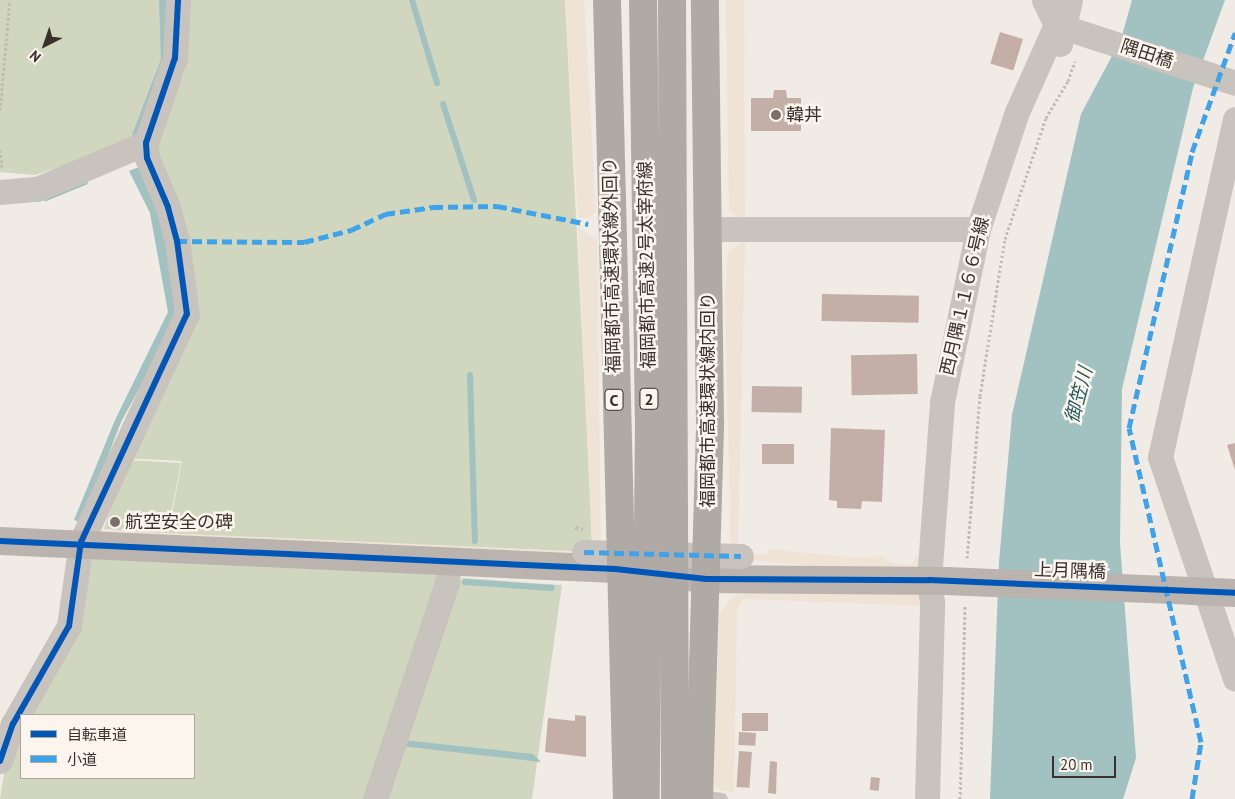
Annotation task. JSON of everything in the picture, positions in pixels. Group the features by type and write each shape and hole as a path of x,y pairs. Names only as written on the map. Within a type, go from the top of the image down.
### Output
{"highway":[{"name":"福岡都市高速環状線外回り","path":"607,0 626,799"},
{"name":"福岡都市高速2号太宰府線","path":"644,0 649,419 646,799"},
{"name":"福岡都市高速2号太宰府線","path":"672,0 691,798"},
{"name":"福岡都市高速環状線内回り","path":"691,798 710,422 705,0"}],"street":[{"path":"0,762 13,724 69,626 81,542 187,314 177,241 168,207 147,158 146,143 175,58 178,0"},
{"path":"1044,0 1058,26"},
{"path":"1010,141 1060,46 1070,0"},
{"name":"隅田橋","path":"1058,26 1235,83"},
{"name":"西月隅１１６６号線","path":"927,799 932,602 937,581 942,402 978,229 1010,141 1017,112 1058,26"},
{"path":"1235,119 1160,457 1200,591 1235,679"},
{"path":"0,192 37,189 146,143"},
{"path":"714,229 978,229"},
{"name":"上月隅橋","path":"0,541 81,542 145,549 615,569 706,579 937,581 1235,593"},
{"path":"584,552 742,556"},
{"path":"375,799 447,583 449,562"}],"lane":[{"path":"691,798 722,799"}],"path":[{"path":"0,110 10,0"},
{"path":"966,561 980,396 1005,239 1046,118 1068,81 1077,54"},
{"path":"960,799 965,601"}],"green space":[{"path":"0,0 171,0 172,58 141,141 35,175 0,172"},
{"path":"186,0 565,0 593,552 168,535 182,461 124,458 194,326 157,160 157,143 165,114 184,74 188,39"},
{"path":"126,460 181,463 167,534 104,529"},
{"path":"85,557 433,572 438,582 365,799 0,799 8,748 20,721 20,779 195,779 195,714 23,714"},
{"path":"463,578 562,585 532,799 383,799 456,584"}],"shaded area":[{"path":"565,0 584,0 596,211 589,218 578,218"},
{"path":"726,0 744,0 745,222 729,211"},
{"path":"578,227 597,240 601,549 591,558 99,538 101,530 592,552"},
{"path":"745,241 738,543 743,552 766,555 768,549 855,558 882,556 892,563 911,565 918,555 918,568 822,567 742,559 731,552 725,299 728,252"},
{"path":"747,587 918,594 928,606 743,599 737,611 734,792 720,790 714,783 719,615 733,597"}],"water":[{"path":"159,0 168,0 169,61 138,139 132,135 161,59"},
{"name":"御笠川","path":"1132,0 1225,0 1193,88 1122,389 1120,543 1136,758 1123,799 990,799 999,562 1012,415 1081,114 1121,39"},
{"path":"139,167 159,210 178,302 175,323 121,422 82,523 74,520 115,420 168,312 150,213 129,171"},
{"path":"403,740 533,754 541,762 401,746"}],"building":[{"path":"1000,32 1023,39 1013,71 990,64"},
{"name":"韓丼","path":"774,90 786,90 787,98 801,98 801,131 751,131 751,98 773,98"},
{"path":"822,294 919,296 919,323 822,321"},
{"path":"917,354 918,394 852,395 851,355"},
{"path":"752,386 802,387 802,413 752,412"},
{"path":"831,428 885,430 882,502 862,501 861,509 837,508 837,501 829,500"},
{"path":"1235,443 1235,470 1227,445"},
{"path":"762,444 794,444 794,464 762,464"},
{"path":"742,713 768,713 768,731 742,731"},
{"path":"575,715 586,716 586,757 545,752 548,718 575,721"},
{"path":"739,732 756,733 755,746 738,745"},
{"path":"739,751 752,752 749,788 736,787"},
{"path":"770,761 777,762 776,794 768,793"},
{"path":"871,777 880,778 879,791 870,790"}],"waterway":[{"path":"412,0 437,83"},
{"path":"443,104 474,200"},
{"path":"46,198 85,182"},
{"path":"470,375 475,541"},
{"path":"465,582 552,588"}],"marked path":[{"path":"1192,799 1201,742 1129,428 1192,152 1235,33"},
{"path":"177,241 304,242 351,230 385,214 433,207 497,206 588,224"},
{"path":"584,552 741,556"}],"cycle path":[{"path":"0,761 13,724 69,626 81,542 187,314 177,241 168,207 147,158 146,143 175,58 178,0"},
{"path":"0,541 615,569 706,579 929,580 1235,593"}],"place":[{"name":"韓丼","path":"776,115"},
{"name":"航空安全の碑","path":"115,522"}]}
